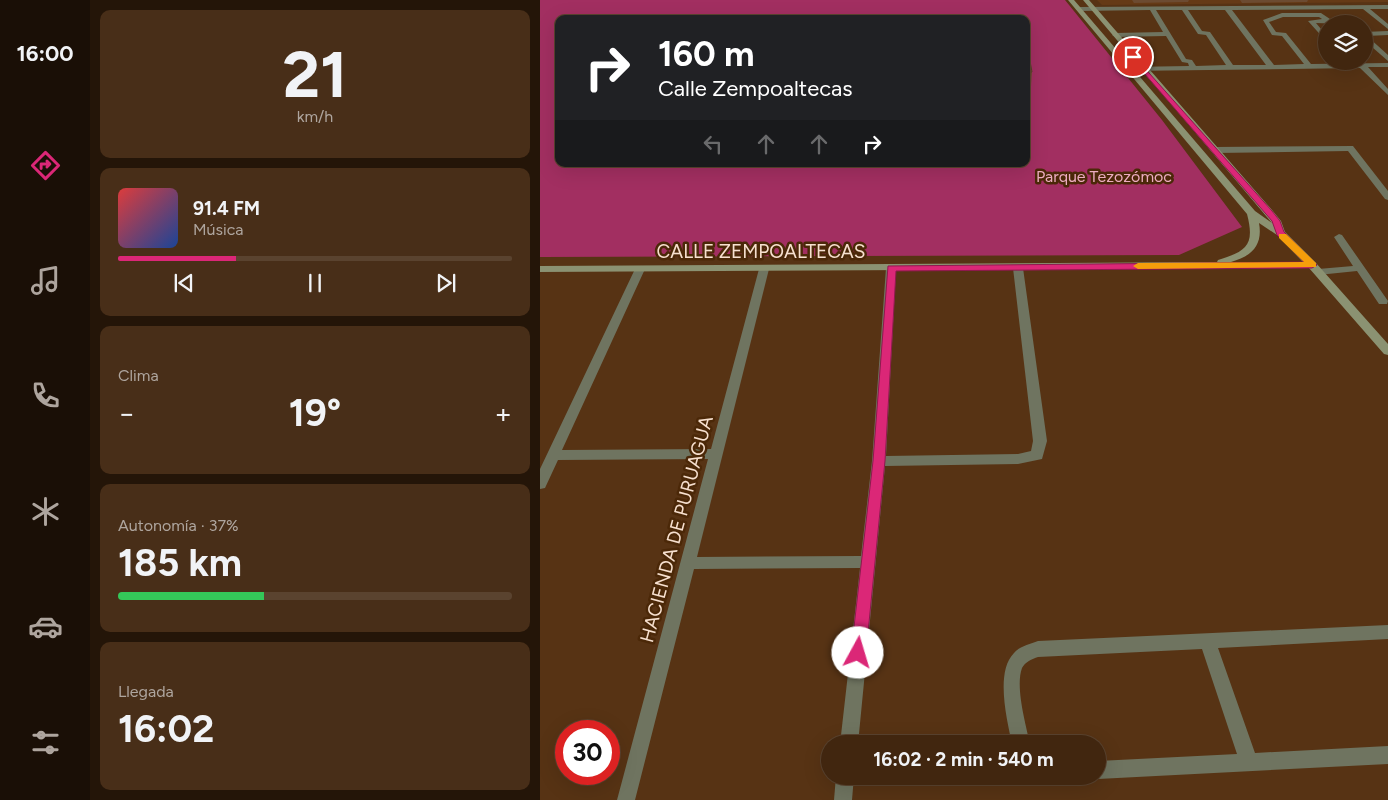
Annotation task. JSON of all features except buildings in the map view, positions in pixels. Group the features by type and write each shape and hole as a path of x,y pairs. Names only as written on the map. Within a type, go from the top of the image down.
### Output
{"street":[{"path":"1071,0 1252,213 1280,233 1315,268 1388,351"},
{"path":"1086,0 1142,68 1276,221 1280,233"},
{"path":"1275,7 1282,15"},
{"path":"1364,7 1388,27"},
{"path":"1079,9 1388,7"},
{"path":"1152,8 1184,61 1190,61 1194,67"},
{"path":"1184,8 1200,32 1208,33 1230,66"},
{"path":"1227,8 1271,66"},
{"path":"1309,66 1284,34 1274,34 1265,21 1282,15 1318,15"},
{"path":"1318,21 1311,21 1318,29"},
{"path":"1115,35 1167,34"},
{"path":"1373,34 1388,34"},
{"path":"1373,45 1388,59"},
{"path":"1129,69 1318,65"},
{"path":"1373,65 1388,65"},
{"path":"1367,70 1388,93"},
{"path":"1215,150 1350,148 1388,196"},
{"path":"1210,265 1236,258 1252,248 1257,236 1252,213"},
{"path":"1339,236 1383,302"},
{"name":"CALLE ZEMPOALTECAS","path":"540,269 1018,268 1210,265 1315,268"},
{"name":"HACIENDA DE PURUAGUA","path":"626,800 764,268"},
{"path":"850,735 879,461 891,268"},
{"path":"879,461 1018,459 1037,455 1040,441 1018,268"},
{"path":"1315,268 1360,268"},
{"path":"540,484 640,269"},
{"path":"553,455 716,454"},
{"path":"688,563 868,562"},
{"path":"1020,735 1012,677 1015,664 1024,653 1038,649 1388,632"},
{"path":"1207,640 1249,763"},
{"path":"1106,770 1388,755"},
{"path":"843,800 844,785"}],"shaded area":[{"path":"1097,0 1388,0 1388,2 1102,5"}],"green space":[{"name":"Parque Tezozómoc","path":"540,0 1065,0 1162,120 1242,227 1179,255 540,257"}],"slow traffic":[{"path":"1138,266 1312,265 1283,236"}],"route":[{"path":"858,653 879,461 891,268 1312,265 1280,233 1276,221 1269,212 1133,57"}]}
